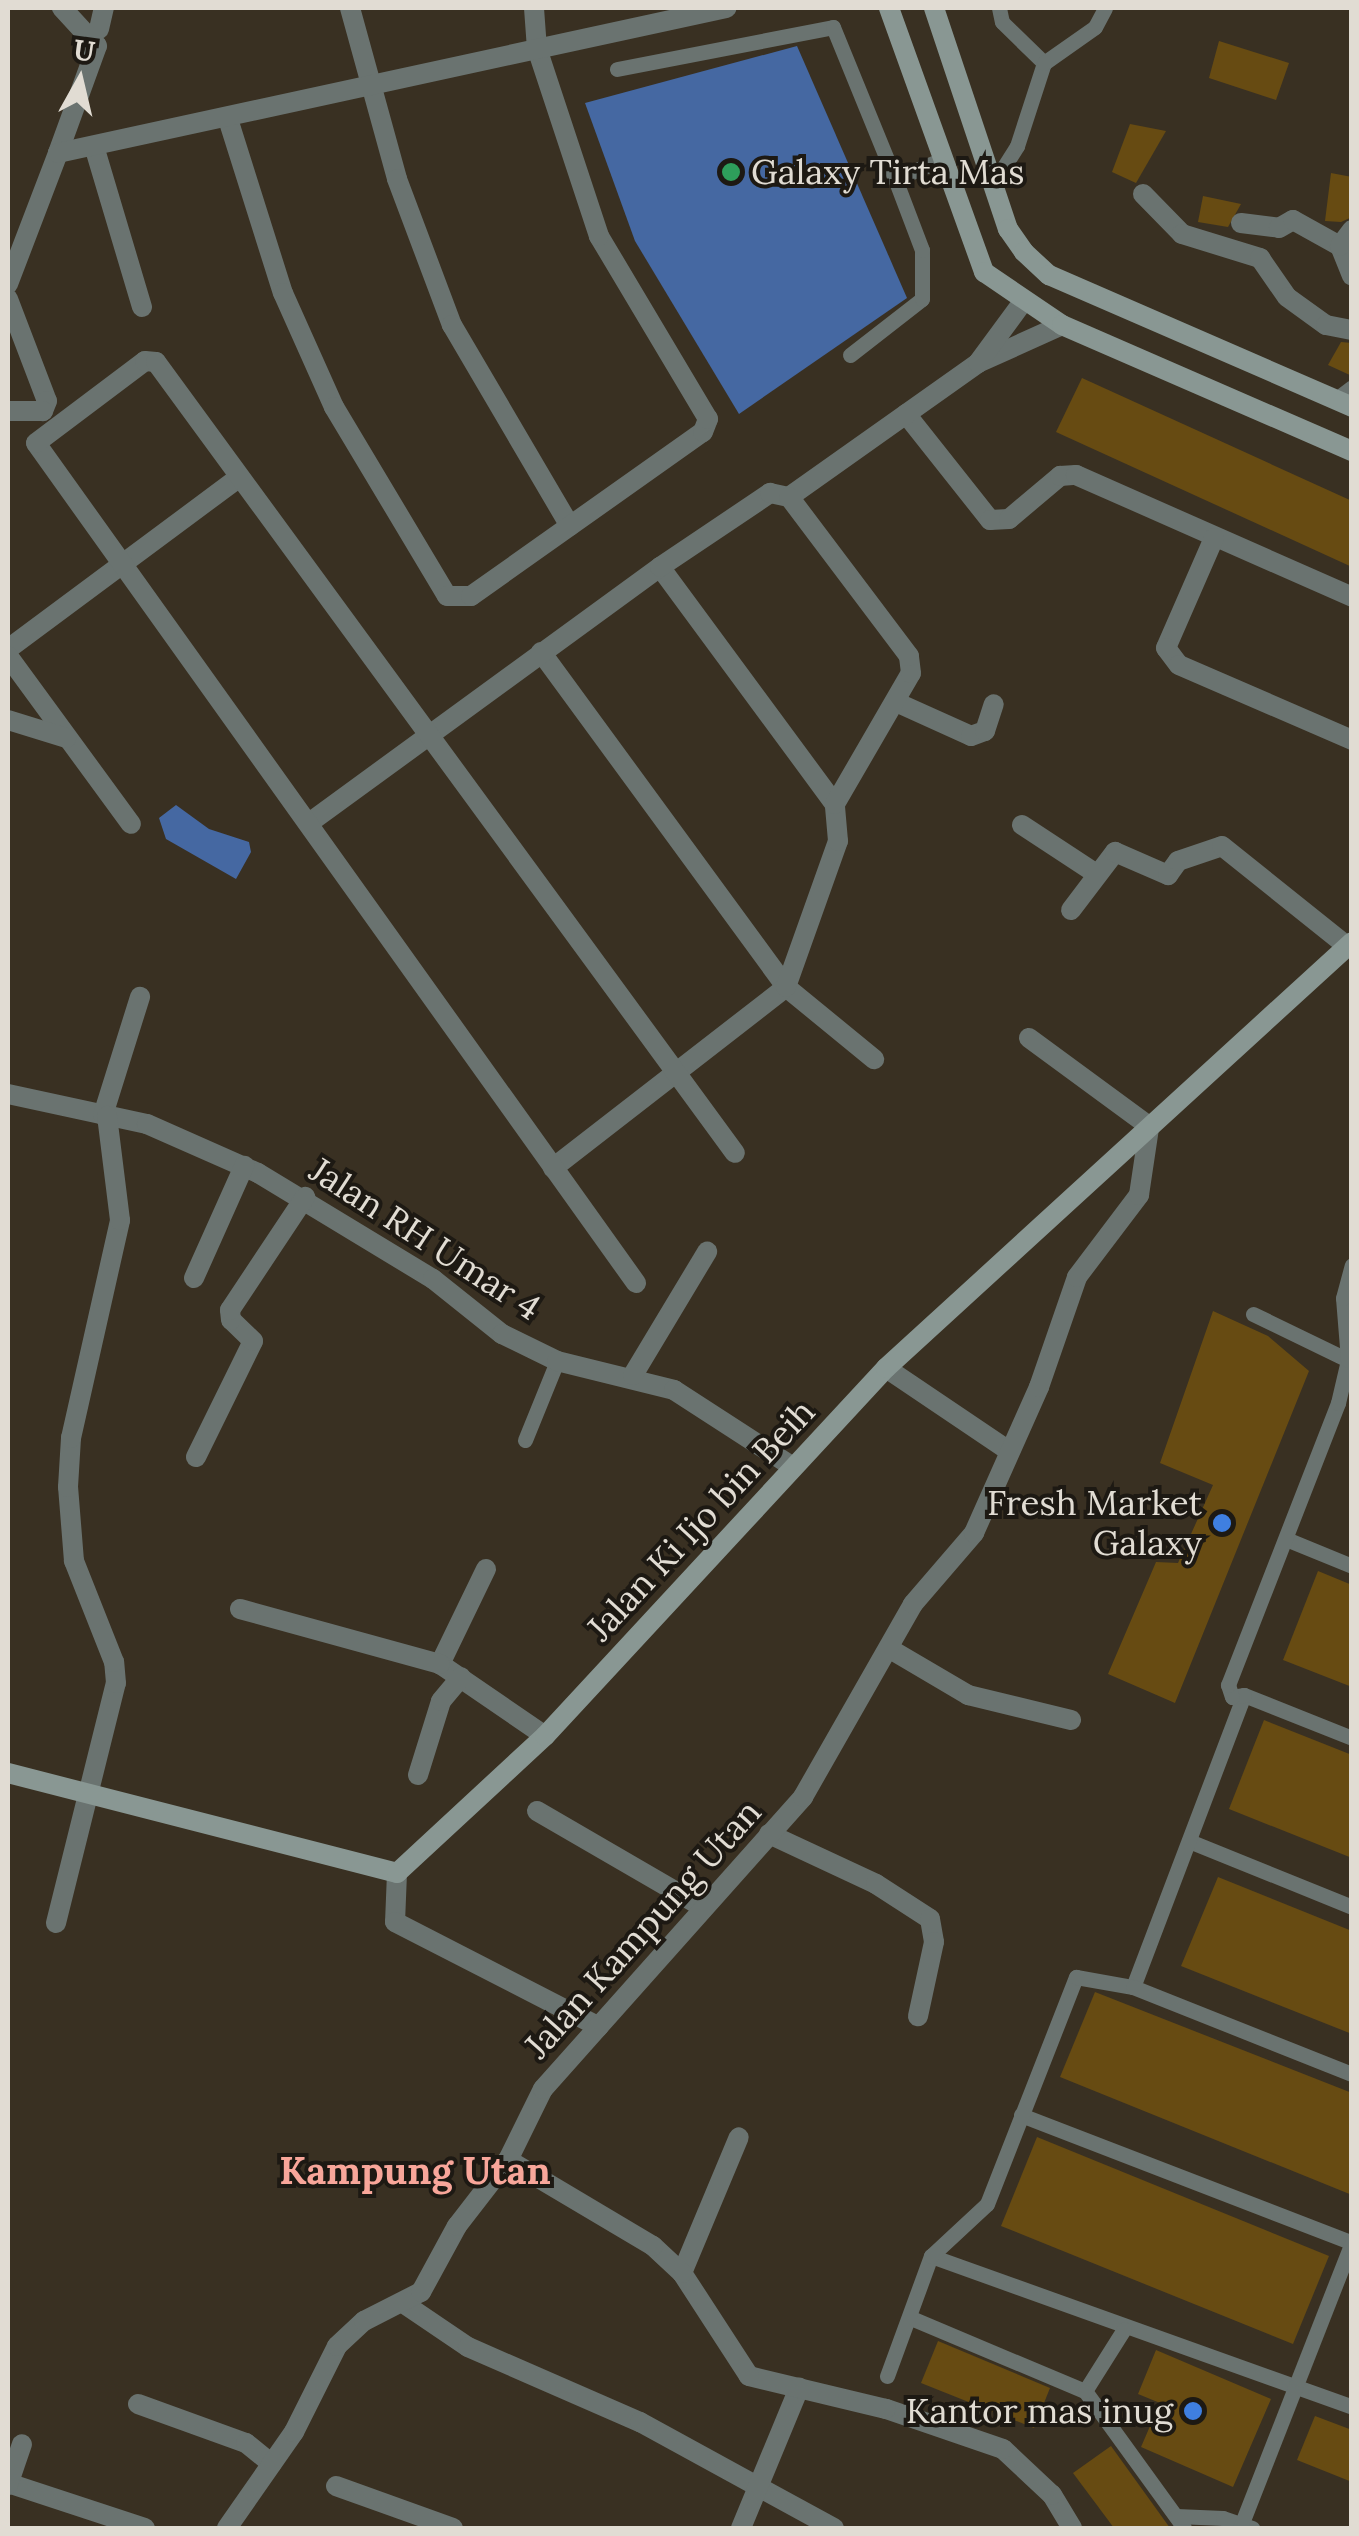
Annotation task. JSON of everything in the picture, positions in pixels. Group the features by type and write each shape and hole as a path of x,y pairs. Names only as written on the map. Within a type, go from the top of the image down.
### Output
{"street":[{"path":"62,8 98,38"},
{"path":"8,284 98,38 104,8"},
{"path":"350,8 369,86 452,325 570,526"},
{"path":"228,119 304,344 334,407 447,596 471,596 703,432 708,419 599,236 537,50 534,8"},
{"path":"58,153 726,8"},
{"path":"889,8 984,272 1022,303 1062,325 1352,451"},
{"path":"934,8 1008,230 1049,275 1346,398"},
{"path":"94,146 142,308"},
{"path":"1143,194 1182,234 1260,258 1287,296 1326,325 1352,330"},
{"path":"1241,223 1279,228 1293,220 1346,238 1352,276"},
{"path":"8,299 47,400 42,411 8,411"},
{"path":"978,363 1022,303"},
{"path":"789,497 978,363 1062,325"},
{"path":"636,1282 126,562 36,443 145,361 156,362 735,1153"},
{"path":"906,414 990,520 1009,519 1060,476 1070,474 1352,597"},
{"path":"131,824 8,653 238,478"},
{"path":"309,823 540,652 770,493 789,497 908,656 911,673 898,703 835,804"},
{"path":"1214,538 1166,648 1178,665 1350,736"},
{"path":"553,1168 786,987 838,841 835,804 660,567"},
{"path":"540,652 786,987 874,1060"},
{"path":"898,703 972,736 984,732 994,704"},
{"path":"8,720 66,738"},
{"path":"1022,825 1095,873"},
{"path":"1071,910 1095,873 1115,852 1168,876 1178,860 1222,846 1349,944"},
{"name":"Jalan Ki Ijo bin Beih","path":"397,1873 545,1736 886,1368 1349,944"},
{"path":"56,1924 88,1790 110,1723 116,1683 114,1662 74,1561 69,1456 120,1220 105,1115 140,996"},
{"path":"1029,1038 1150,1128"},
{"name":"Jalan RH Umar 4","path":"8,1094 173,1133 244,1166 306,1196 433,1278 502,1334 558,1360 633,1375 710,1407 793,1467"},
{"name":"Jalan Kampung Utan","path":"227,2528 272,2464 336,2346 364,2321 402,2303 431,2280 457,2226 508,2160 543,2089 701,1906 803,1797 928,1583 974,1534 1077,1277 1139,1195 1150,1128"},
{"path":"194,1278 244,1166"},
{"path":"196,1456 253,1341 230,1310 306,1196"},
{"path":"633,1375 707,1252"},
{"path":"886,1368 1009,1452"},
{"path":"440,1664 486,1569"},
{"path":"240,1609 440,1664 545,1736"},
{"path":"890,1650 968,1695 1071,1720"},
{"path":"418,1776 441,1701 461,1677"},
{"path":"8,1773 88,1790 397,1873 395,1922 600,2027"},
{"path":"538,1811 701,1906"},
{"path":"769,1834 876,1884 930,1919 934,1942 918,2016"},
{"path":"682,2272 739,2137"},
{"path":"508,2160 627,2227 682,2272 743,2372 966,2432 1003,2449 1052,2496 1072,2528"},
{"path":"402,2303 468,2347 640,2422 759,2492 834,2528"},
{"path":"740,2528 759,2492 799,2388"},
{"path":"138,2404 246,2442 272,2464"},
{"path":"22,2444 8,2484 145,2528"},
{"path":"336,2486 453,2528"}],"lane":[{"path":"998,8 1002,22 1044,63"},
{"path":"993,184 1017,146 1044,63 1095,27 1105,8"},
{"path":"617,70 834,28 922,250 922,298 850,355"},
{"path":"894,179 943,159"},
{"path":"1352,1265 1343,1298 1349,1331 1345,1404 1228,1685 1232,1696 1244,1695 1352,1738"},
{"path":"1252,1314 1348,1360"},
{"path":"525,1440 558,1360"},
{"path":"1286,1539 1352,1566"},
{"path":"1133,1987 1244,1695"},
{"path":"1188,1841 1352,1907"},
{"path":"888,2376 931,2256 981,2215 1076,1977 1133,1987 1352,2074"},
{"path":"910,2318 1085,2391 1180,2522 1245,2527 1352,2243 1022,2115"},
{"path":"931,2256 1124,2329 1352,2406"},
{"path":"1085,2391 1124,2329"}],"water":[{"name":"Galaxy Tirta Mas","path":"797,46 907,298 739,414 635,241 585,103"},
{"path":"176,805 209,829 249,842 251,852 236,879 166,839 159,818"}],"building":[{"path":"1219,41 1289,63 1276,100 1209,78"},
{"path":"1130,124 1166,131 1136,183 1112,172"},
{"path":"1331,173 1352,177 1352,217 1341,222 1325,221"},
{"path":"1203,196 1241,204 1228,227 1198,222"},
{"path":"1341,342 1352,343 1352,376 1328,365"},
{"path":"1082,378 1352,501 1352,567 1056,432"},
{"name":"Fresh Market Galaxy","path":"1213,1311 1268,1336 1309,1371 1175,1703 1108,1674 1156,1562 1178,1563 1213,1485 1160,1463"},
{"path":"1318,1571 1352,1585 1352,1687 1283,1660"},
{"path":"1264,1720 1352,1755 1352,1858 1229,1809"},
{"path":"1218,1877 1352,1931 1352,2034 1181,1966"},
{"path":"1095,1992 1352,2093 1352,2195 1060,2077"},
{"path":"1037,2137 1329,2256 1293,2344 1001,2226"},
{"path":"938,2341 1050,2388 1034,2428 921,2383"},
{"path":"1156,2350 1271,2399 1233,2487 1141,2447 1160,2403 1138,2394"},
{"path":"1315,2416 1352,2430 1352,2482 1297,2460"},
{"path":"1111,2446 1170,2528 1114,2528 1073,2473"}],"place":[{"name":"Galaxy Tirta Mas","path":"731,172"},
{"name":"Fresh Market Galaxy","path":"1222,1523"},
{"name":"Kantor mas inug","path":"1193,2411"}],"district":[{"name":"Kampung Utan","path":"415,2171"}]}
